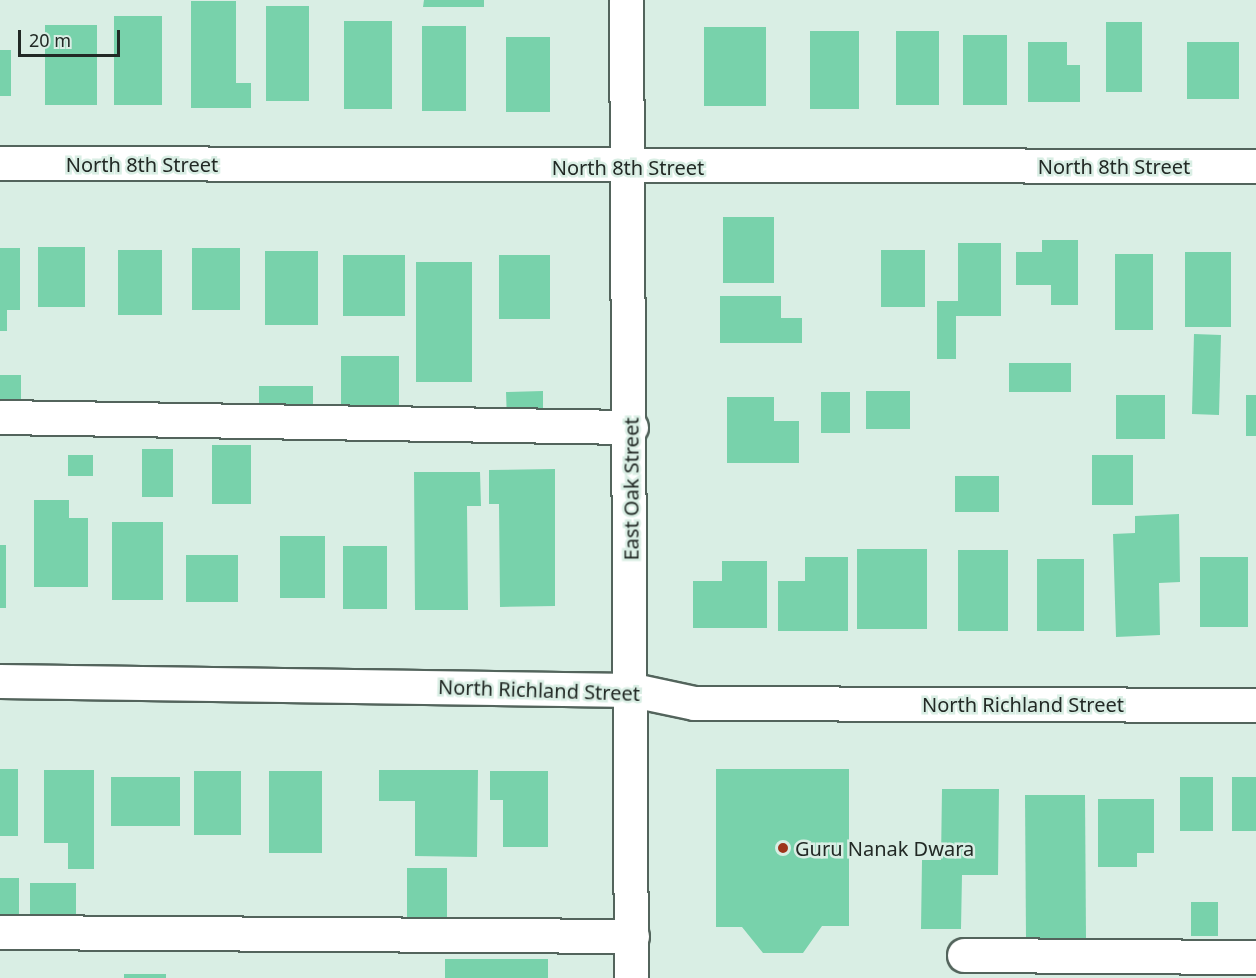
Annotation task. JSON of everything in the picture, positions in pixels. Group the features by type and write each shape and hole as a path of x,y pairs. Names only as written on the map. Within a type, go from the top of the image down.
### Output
{"street":[{"name":"East Oak Street","path":"626,0 633,690 631,978"},
{"name":"North 8th Street","path":"0,164 629,167 1256,166"},
{"path":"0,417 631,427"},
{"name":"North Richland Street","path":"0,681 633,690 694,703 1256,705"},
{"path":"0,932 632,936"},
{"path":"964,955 1256,957"}],"building":[{"path":"424,0 484,0 484,7 423,7"},
{"path":"191,1 236,1 236,83 251,83 251,108 191,108"},
{"path":"266,6 309,6 309,101 266,101"},
{"path":"114,16 162,16 162,105 114,105"},
{"path":"344,21 392,21 392,109 344,109"},
{"path":"1106,22 1142,22 1142,92 1106,92"},
{"path":"45,25 97,25 97,105 45,105"},
{"path":"422,26 466,26 466,111 422,111"},
{"path":"704,27 766,27 766,106 704,106"},
{"path":"810,31 859,31 859,109 810,109"},
{"path":"896,31 939,31 939,105 896,105"},
{"path":"963,35 1007,35 1007,105 963,105"},
{"path":"506,37 550,37 550,112 506,112"},
{"path":"1028,42 1067,42 1067,65 1080,65 1080,102 1028,102"},
{"path":"1187,42 1239,42 1239,99 1187,99"},
{"path":"0,50 11,50 11,96 0,96"},
{"path":"723,217 774,217 774,283 723,283"},
{"path":"1042,240 1078,240 1078,305 1051,305 1051,285 1016,285 1016,252 1042,252"},
{"path":"958,243 1001,243 1001,316 956,316 956,359 937,359 937,301 958,301"},
{"path":"38,247 85,247 85,307 38,307"},
{"path":"0,248 20,248 20,310 7,310 7,331 0,331"},
{"path":"192,248 240,248 240,310 192,310"},
{"path":"118,250 162,250 162,315 118,315"},
{"path":"881,250 925,250 925,307 881,307"},
{"path":"265,251 318,251 318,325 265,325"},
{"path":"1185,252 1231,252 1231,327 1185,327"},
{"path":"1115,254 1153,254 1153,330 1115,330"},
{"path":"343,255 405,255 405,316 343,316"},
{"path":"499,255 550,255 550,319 499,319"},
{"path":"416,262 472,262 472,382 416,382"},
{"path":"720,296 781,296 781,318 802,318 802,343 720,343"},
{"path":"1194,334 1221,335 1219,415 1192,414"},
{"path":"341,356 399,356 399,414 341,414"},
{"path":"1009,363 1071,363 1071,392 1009,392"},
{"path":"0,375 21,375 21,412 0,412"},
{"path":"259,386 313,386 313,419 259,419"},
{"path":"543,391 543,420 507,421 506,392"},
{"path":"866,391 910,391 910,429 866,429"},
{"path":"821,392 850,392 850,433 821,433"},
{"path":"1116,395 1165,395 1165,439 1116,439"},
{"path":"1246,395 1256,395 1256,436 1246,436"},
{"path":"727,397 774,397 774,421 799,421 799,463 727,463"},
{"path":"212,445 251,445 251,504 212,504"},
{"path":"142,449 173,449 173,497 142,497"},
{"path":"68,455 93,455 93,476 68,476"},
{"path":"1092,455 1133,455 1133,505 1092,505"},
{"path":"555,469 555,606 500,607 499,504 489,504 489,470"},
{"path":"414,472 480,472 481,506 467,506 468,610 415,610"},
{"path":"955,476 999,476 999,512 955,512"},
{"path":"34,500 69,500 69,518 88,518 88,587 34,587"},
{"path":"1179,514 1180,582 1159,583 1160,635 1116,637 1113,534 1135,533 1135,516"},
{"path":"112,522 163,522 163,600 112,600"},
{"path":"280,536 325,536 325,598 280,598"},
{"path":"0,545 6,545 6,608 0,608"},
{"path":"343,546 387,546 387,609 343,609"},
{"path":"857,549 927,549 927,629 857,629"},
{"path":"958,550 1008,550 1008,631 958,631"},
{"path":"186,555 238,555 238,602 186,602"},
{"path":"805,557 848,557 848,631 778,631 778,581 805,581"},
{"path":"1200,557 1248,557 1248,627 1200,627"},
{"path":"1037,559 1084,559 1084,631 1037,631"},
{"path":"722,561 767,561 767,628 693,628 693,581 722,581"},
{"path":"0,769 18,769 18,836 0,836"},
{"name":"Guru Nanak Dwara","path":"716,769 849,769 849,926 822,926 803,953 763,953 742,927 716,927"},
{"path":"44,770 94,770 94,869 68,869 68,843 44,843"},
{"path":"379,770 478,770 477,857 415,856 415,801 379,801"},
{"path":"194,771 241,771 241,835 194,835"},
{"path":"269,771 322,771 322,853 269,853"},
{"path":"490,771 548,771 548,847 503,847 503,800 490,800"},
{"path":"111,777 180,777 180,826 111,826"},
{"path":"1180,777 1213,777 1213,831 1180,831"},
{"path":"1232,777 1256,777 1256,831 1232,831"},
{"path":"942,789 999,789 998,875 962,875 961,929 921,929 922,860 941,860"},
{"path":"1025,795 1085,795 1086,939 1026,939"},
{"path":"1098,799 1154,799 1154,853 1137,853 1137,867 1098,867"},
{"path":"407,868 447,868 447,933 407,933"},
{"path":"0,878 19,878 19,920 0,920"},
{"path":"30,883 76,883 76,928 30,928"},
{"path":"1191,902 1218,902 1218,936 1191,936"},
{"path":"445,959 548,959 548,978 445,978"},
{"path":"124,974 166,974 166,978 124,978"}],"place":[{"name":"Guru Nanak Dwara","path":"783,848"}]}
